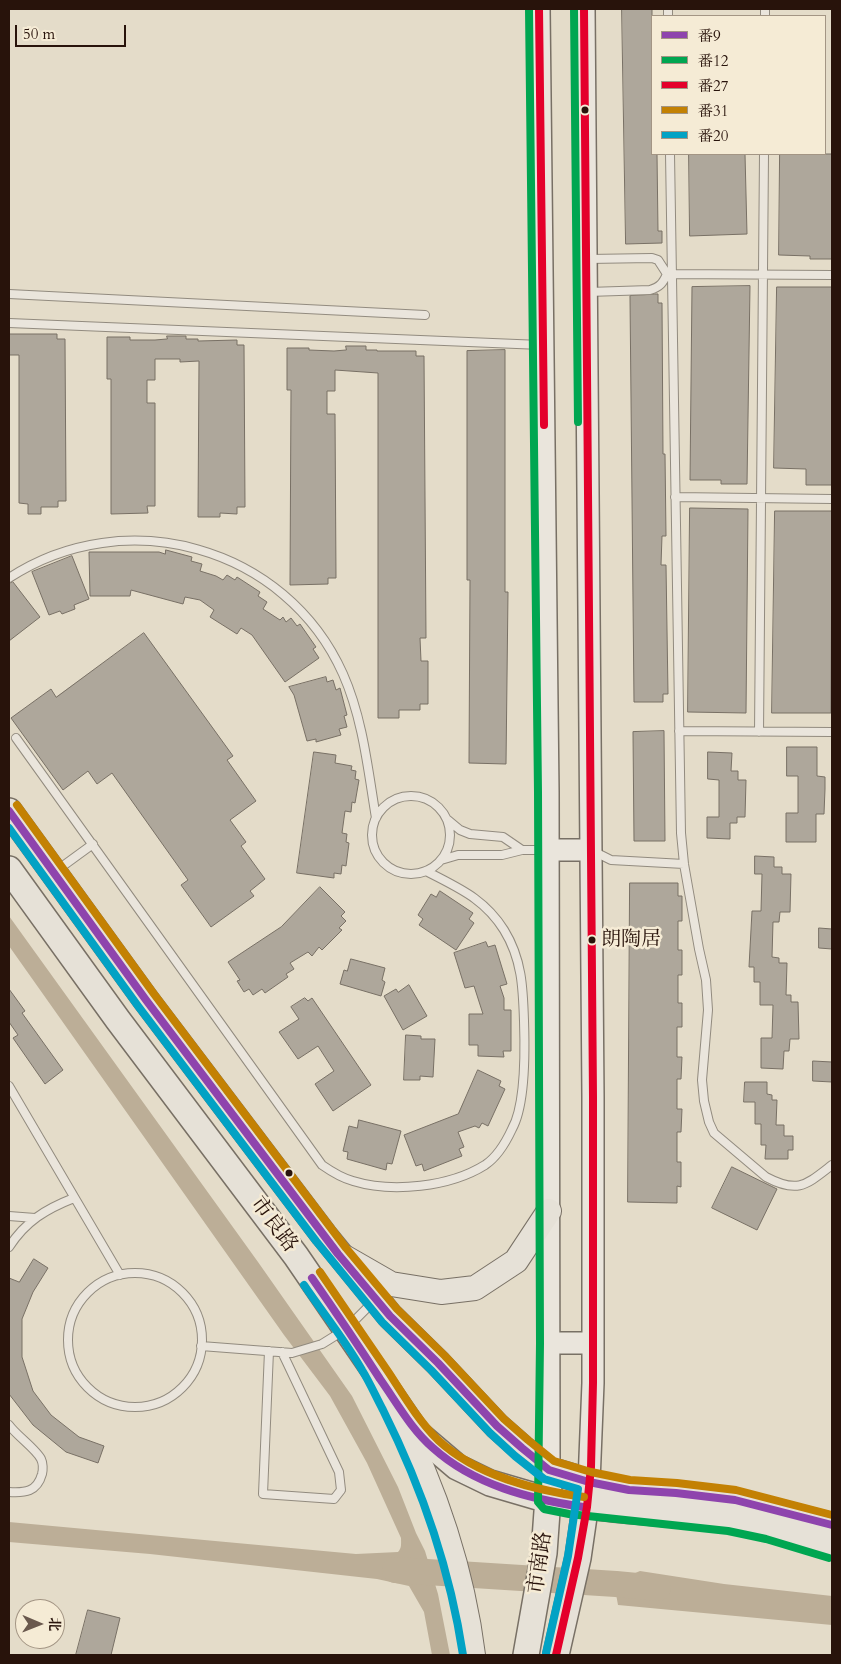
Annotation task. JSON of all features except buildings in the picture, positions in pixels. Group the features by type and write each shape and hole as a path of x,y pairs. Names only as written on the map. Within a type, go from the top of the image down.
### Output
{"highway":[{"name":"市良路","path":"9,811 146,1000 338,1254 376,1300 497,1426 522,1448 549,1470 589,1482"},
{"name":"市良路","path":"9,869 118,1020 296,1256 417,1433 457,1467 490,1483 548,1500"},
{"name":"市南路","path":"526,1655 544,1553 549,1470"},
{"name":"市南路","path":"556,1655 578,1558 587,1507 589,1482"},
{"path":"535,1605 566,1612"}],"main road":[{"path":"539,9 548,850 549,1470"},
{"path":"584,9 593,1343 589,1482 629,1490 736,1500 832,1525"},
{"path":"548,850 591,850"},
{"path":"338,1254 391,1284 441,1292 475,1288 516,1261 549,1211"},
{"path":"550,1343 593,1343"},
{"path":"367,1358 403,1426 429,1487 448,1540 466,1608 473,1655"},
{"name":"市良路","path":"548,1500 587,1507 732,1522 832,1548"}],"lane":[{"path":"670,155 669,274 681,834 684,864 706,980 708,1010 702,1080 704,1101 714,1133 766,1177 784,1185 797,1187 808,1184 832,1165"},
{"path":"760,732 764,155"},
{"path":"586,258 652,258 658,260 669,274"},
{"path":"669,274 832,275"},
{"path":"587,292 650,290 657,288 669,274"},
{"path":"9,294 425,315"},
{"path":"9,323 543,346"},
{"path":"675,497 832,499"},
{"path":"9,578 25,567 62,551 102,542 142,540 183,545 206,552 228,560 268,583 287,598 313,626 331,652 342,673 358,717 376,818"},
{"path":"679,731 832,732"},
{"path":"16,738 322,1166 346,1178 372,1186 403,1188 428,1186 457,1177 485,1165 500,1150 514,1128 520,1106 525,1040 520,967 514,951 504,930 491,913 473,896 426,871"},
{"path":"522,850 503,837 470,834 460,830 446,818 435,804 418,797 398,798 389,803 376,818 373,828 373,843 378,857 393,870 410,875 426,871 441,860 458,856 502,855 522,850 548,850"},
{"path":"441,860 449,845 449,827 446,818"},
{"path":"53,872 93,844"},
{"path":"591,850 611,860 684,864"},
{"path":"9,1086 120,1275"},
{"path":"9,1247 17,1235 35,1218 52,1207 74,1198"},
{"path":"9,1216 35,1218"},
{"path":"120,1275 150,1275 173,1285 182,1293 196,1314 200,1326 201,1346 192,1375 176,1393 165,1400 147,1406 128,1407 104,1400 94,1393 77,1374 69,1351 70,1326 73,1314 88,1293 108,1279 120,1275"},
{"path":"201,1346 292,1353 322,1344 346,1329 376,1300"},
{"path":"269,1351 263,1494 334,1499 341,1490 339,1472 282,1352"},
{"path":"9,1425 40,1459 43,1470 40,1483 31,1490 20,1493 9,1492"}],"shaded area":[{"path":"9,916 352,1396 398,1487 425,1551 438,1594 450,1655 432,1655 424,1612 409,1586 377,1579 150,1554 9,1542 9,1522 356,1554 398,1552 401,1544 401,1538 367,1463 330,1396 284,1335 9,946"},
{"path":"640,1571 724,1584 832,1596 832,1625 618,1605 616,1594 628,1576"}],"waterway":[{"path":"395,1570 658,1588"}],"transit line":[{"name":"番12","path":"529,9 538,792 540,1343 538,1502 544,1509 569,1514 728,1531 766,1539 829,1558"},
{"name":"番27","path":"539,9 544,425"},
{"name":"番12","path":"574,9 578,422"},
{"name":"番27","path":"556,1655 578,1558 587,1507 591,1467 593,1383 593,1097 584,9"},
{"name":"番31","path":"17,805 154,994 346,1248 397,1309 445,1356 504,1419 528,1440 554,1461 591,1472 630,1480 736,1490 832,1515"},
{"name":"番9","path":"9,811 146,1000 338,1254 390,1316 438,1363 497,1426 522,1448 549,1470 589,1482 629,1490 735,1500 832,1525"},
{"name":"番20","path":"9,828 138,1006 316,1241 382,1322 431,1370 490,1433 515,1456 544,1479 578,1489 568,1556 546,1653"},
{"name":"番31","path":"320,1272 412,1408 438,1440 470,1463 488,1472 526,1485 584,1497"},
{"name":"番9","path":"312,1278 405,1415 418,1433 433,1448 466,1472 485,1481 523,1495 583,1507"},
{"name":"番20","path":"304,1285 365,1375 410,1469 442,1560 463,1655"}],"place":[{"name":"朗陶居","path":"592,940"}]}
